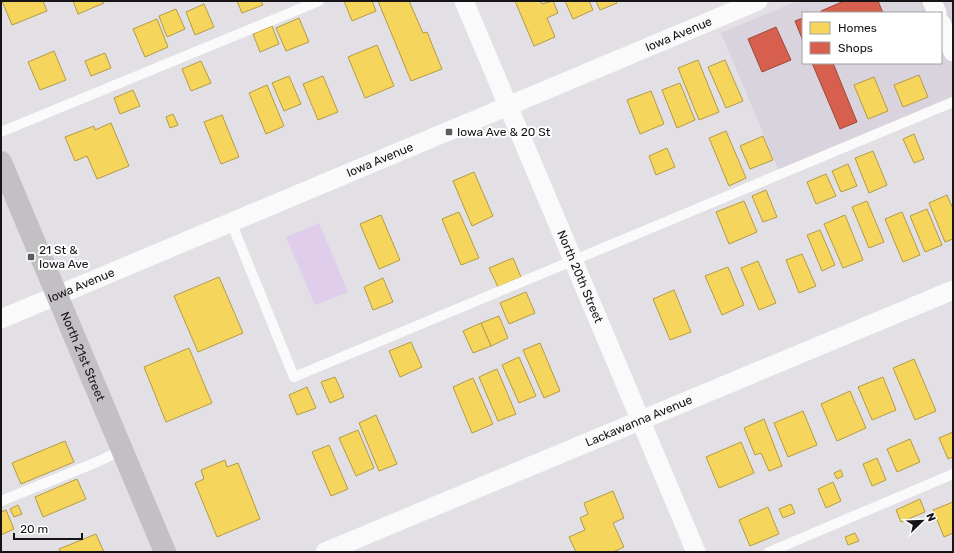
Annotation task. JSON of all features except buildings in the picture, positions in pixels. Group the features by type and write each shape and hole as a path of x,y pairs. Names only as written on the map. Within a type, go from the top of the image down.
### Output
{"street":[{"name":"North 20th Street","path":"464,1 696,552"},
{"name":"Iowa Avenue","path":"1,319 758,1"},
{"path":"932,1 937,12"},
{"path":"942,25 953,52"},
{"name":"North 21st Street","path":"1,162 165,552"},
{"name":"Lackawanna Avenue","path":"325,552 953,290"}],"lane":[{"path":"1,132 319,1"},
{"path":"231,222 294,377 953,102"},
{"path":"1,501 97,462 122,450"},
{"path":"769,552 953,474"}],"shaded area":[{"path":"797,1 953,1 953,96 779,171 721,33"},
{"path":"319,223 348,292 315,305 286,237"}],"place":[{"name":"Iowa Ave & 20 St","path":"449,132"},
{"name":"21 St & Iowa Ave","path":"31,257"}]}
